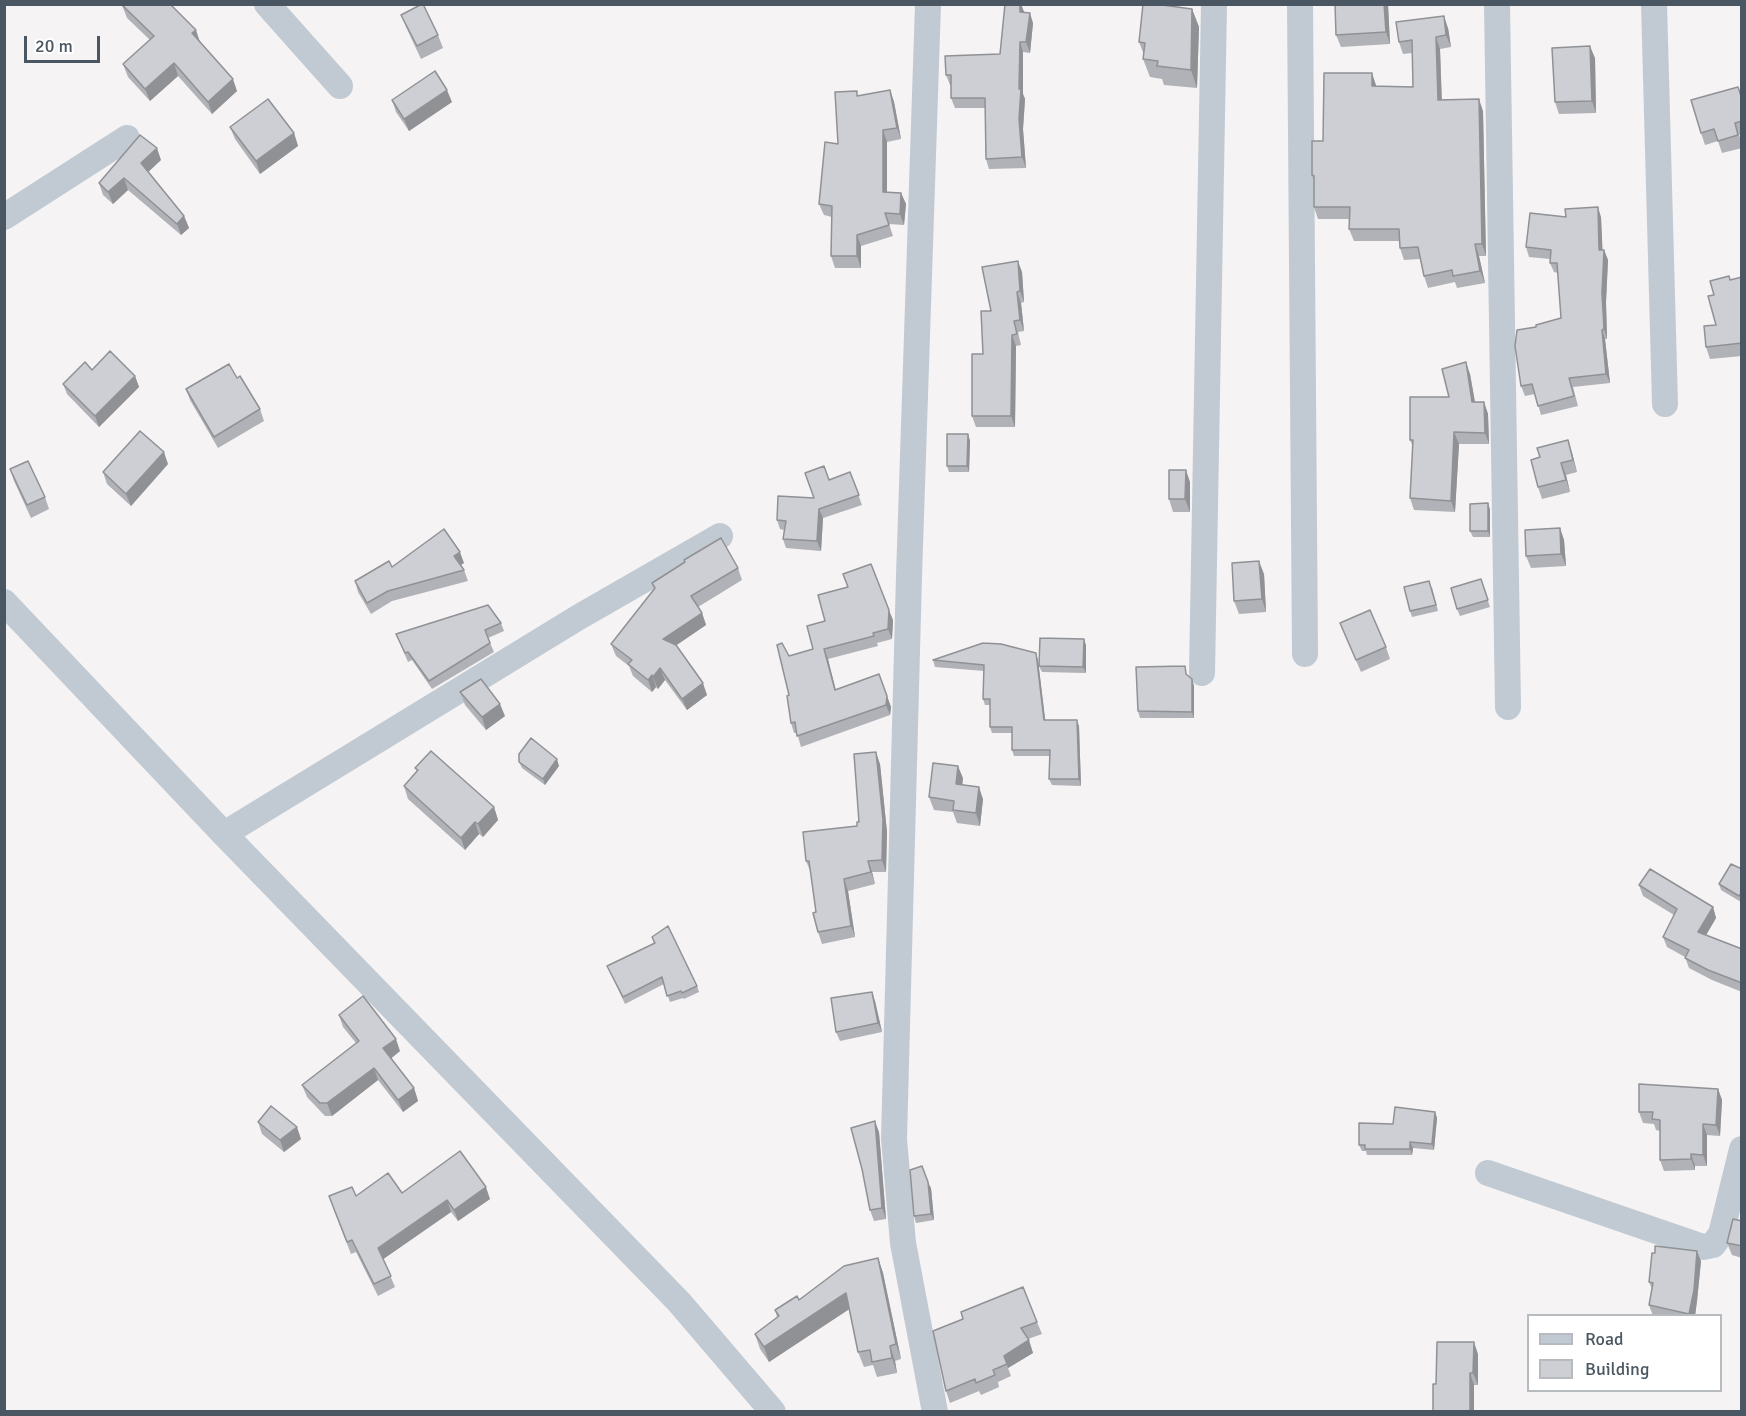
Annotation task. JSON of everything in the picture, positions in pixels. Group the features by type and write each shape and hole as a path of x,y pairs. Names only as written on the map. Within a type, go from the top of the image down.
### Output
{"street":[{"path":"267,4 340,86"},
{"path":"928,4 909,576 894,1139 903,1243 935,1412"},
{"path":"1202,673 1214,4"},
{"path":"1300,4 1305,654"},
{"path":"1497,4 1508,707"},
{"path":"1654,4 1665,404"},
{"path":"4,218 127,138"},
{"path":"224,834 579,617 720,536"},
{"path":"4,602 224,834 679,1302 772,1412"},
{"path":"1488,1173 1703,1247 1713,1245 1721,1234 1742,1149"}],"building":[{"path":"123,4 170,4 196,30 192,33 233,79 208,102 174,63 145,89 123,64 154,36"},
{"path":"423,4 438,35 417,46 401,15"},
{"path":"1005,4 1020,4 1020,12 1030,13 1026,42 1020,42 1019,119 1022,157 986,159 985,98 951,98 951,75 946,75 945,56 1000,54"},
{"path":"1143,4 1192,9 1191,70 1157,66 1158,61 1143,59 1145,43 1139,42"},
{"path":"1335,4 1384,4 1386,32 1336,35"},
{"path":"1444,16 1446,35 1436,37 1438,100 1479,99 1482,244 1475,244 1480,271 1453,276 1452,270 1424,276 1418,247 1400,248 1399,229 1349,229 1350,207 1314,207 1312,141 1323,141 1324,73 1372,73 1372,86 1413,87 1412,40 1399,42 1396,22"},
{"path":"1590,46 1592,101 1555,102 1552,48"},
{"path":"435,71 447,90 404,119 392,100"},
{"path":"1738,87 1742,99 1742,121 1735,123 1738,135 1718,141 1714,129 1701,133 1691,100"},
{"path":"890,90 897,128 883,130 883,192 901,193 900,214 885,213 889,225 857,235 857,256 831,256 832,206 819,204 825,142 838,144 835,92 857,91 857,96"},
{"path":"268,99 294,133 256,161 230,127"},
{"path":"140,135 157,148 141,163 184,216 177,224 124,178 108,192 99,183"},
{"path":"1598,207 1599,250 1604,250 1602,293 1604,329 1602,330 1606,374 1569,378 1574,396 1538,406 1532,384 1521,386 1515,346 1517,330 1536,327 1536,325 1561,318 1557,263 1550,263 1551,250 1526,247 1530,213 1566,217 1565,209"},
{"path":"1018,261 1020,291 1017,292 1020,320 1014,321 1017,334 1012,335 1011,416 972,416 972,354 983,354 981,311 991,311 982,267"},
{"path":"1729,276 1730,280 1742,277 1742,343 1706,347 1704,326 1716,325 1708,296 1714,295 1710,281"},
{"path":"110,351 135,376 95,416 63,384 85,362 92,370"},
{"path":"1466,362 1472,402 1484,402 1485,433 1454,432 1451,501 1410,498 1413,440 1410,440 1410,397 1449,397 1442,369"},
{"path":"229,364 237,378 240,376 260,409 214,437 186,389"},
{"path":"140,431 164,452 126,494 103,472"},
{"path":"947,434 968,434 967,466 947,466"},
{"path":"1568,440 1573,460 1561,463 1566,480 1538,487 1531,460 1540,457 1537,448"},
{"path":"28,461 45,497 27,505 10,469"},
{"path":"824,466 829,480 850,472 859,495 819,509 817,541 783,539 786,521 777,520 778,496 814,498 805,473"},
{"path":"1169,470 1186,470 1185,499 1169,499"},
{"path":"1488,503 1488,531 1470,531 1470,504"},
{"path":"1560,528 1561,554 1526,556 1525,530"},
{"path":"444,529 460,552 454,556 464,570 388,591 367,603 355,581 389,561 392,567"},
{"path":"721,538 738,568 691,596 702,613 663,639 676,645 703,683 682,699 660,668 648,680 628,664 632,660 611,644 655,588 652,583"},
{"path":"1259,561 1262,599 1234,601 1232,563"},
{"path":"871,564 889,610 888,629 873,633 874,636 824,649 835,690 879,674 887,696 886,705 797,736 795,722 791,723 787,696 789,695 777,645 782,643 789,656 813,649 807,626 825,621 818,595 848,587 843,574"},
{"path":"1481,579 1488,600 1457,609 1451,588"},
{"path":"1429,581 1436,605 1410,611 1404,587"},
{"path":"488,605 501,623 485,630 490,643 429,681 408,652 405,653 396,634"},
{"path":"1370,610 1386,647 1356,660 1340,623"},
{"path":"1040,638 1084,639 1083,667 1039,666"},
{"path":"983,643 1001,644 1036,653 1044,720 1077,720 1079,779 1049,779 1050,750 1012,750 1012,727 990,727 990,699 983,699 984,665 933,660"},
{"path":"1185,666 1186,674 1192,679 1192,712 1138,711 1136,667"},
{"path":"481,679 500,704 482,717 460,692"},
{"path":"531,738 557,759 543,779 519,762 519,754"},
{"path":"431,751 494,807 478,824 475,822 461,838 404,786 418,770 415,768"},
{"path":"876,752 883,820 882,860 868,861 871,872 844,879 851,926 818,932 813,913 816,912 803,832 857,826 859,822 854,754"},
{"path":"933,763 958,766 956,784 979,787 976,813 953,810 954,801 929,797"},
{"path":"1731,864 1742,869 1742,892 1739,896 1719,884"},
{"path":"1650,869 1713,907 1698,932 1742,949 1742,983 1685,958 1689,950 1663,937 1677,909 1639,885"},
{"path":"668,926 697,986 682,993 681,991 667,996 662,977 623,997 607,966 655,943 652,937"},
{"path":"872,992 878,1023 836,1032 831,998"},
{"path":"363,996 396,1039 383,1048 414,1088 398,1100 374,1068 327,1103 320,1103 302,1085 359,1041 339,1015"},
{"path":"1639,1084 1718,1089 1716,1125 1703,1124 1703,1155 1691,1154 1691,1159 1660,1160 1660,1120 1652,1119 1653,1112 1639,1112"},
{"path":"271,1106 297,1127 280,1140 258,1122"},
{"path":"1395,1107 1435,1112 1432,1144 1410,1142 1410,1149 1365,1149 1365,1145 1359,1145 1359,1123 1393,1124"},
{"path":"875,1121 882,1208 870,1210 851,1128"},
{"path":"460,1151 486,1187 454,1210 447,1200 378,1248 391,1276 374,1284 352,1240 347,1242 329,1196 352,1187 356,1196 388,1173 402,1193"},
{"path":"922,1166 928,1182 931,1214 914,1216 910,1170"},
{"path":"1733,1219 1742,1221 1742,1246 1727,1243"},
{"path":"1655,1246 1697,1251 1694,1290 1689,1314 1649,1305 1653,1283 1649,1282 1652,1253 1655,1253"},
{"path":"878,1258 896,1344 890,1346 892,1358 872,1362 870,1350 858,1352 846,1293 764,1347 755,1334 779,1316 775,1310 797,1296 799,1300 844,1266"},
{"path":"1023,1287 1037,1322 1021,1328 1029,1340 1004,1356 1007,1364 993,1370 995,1375 976,1383 975,1379 946,1391 933,1331 963,1319 961,1312"},
{"path":"1437,1342 1474,1342 1473,1373 1470,1373 1470,1412 1433,1412"}]}
